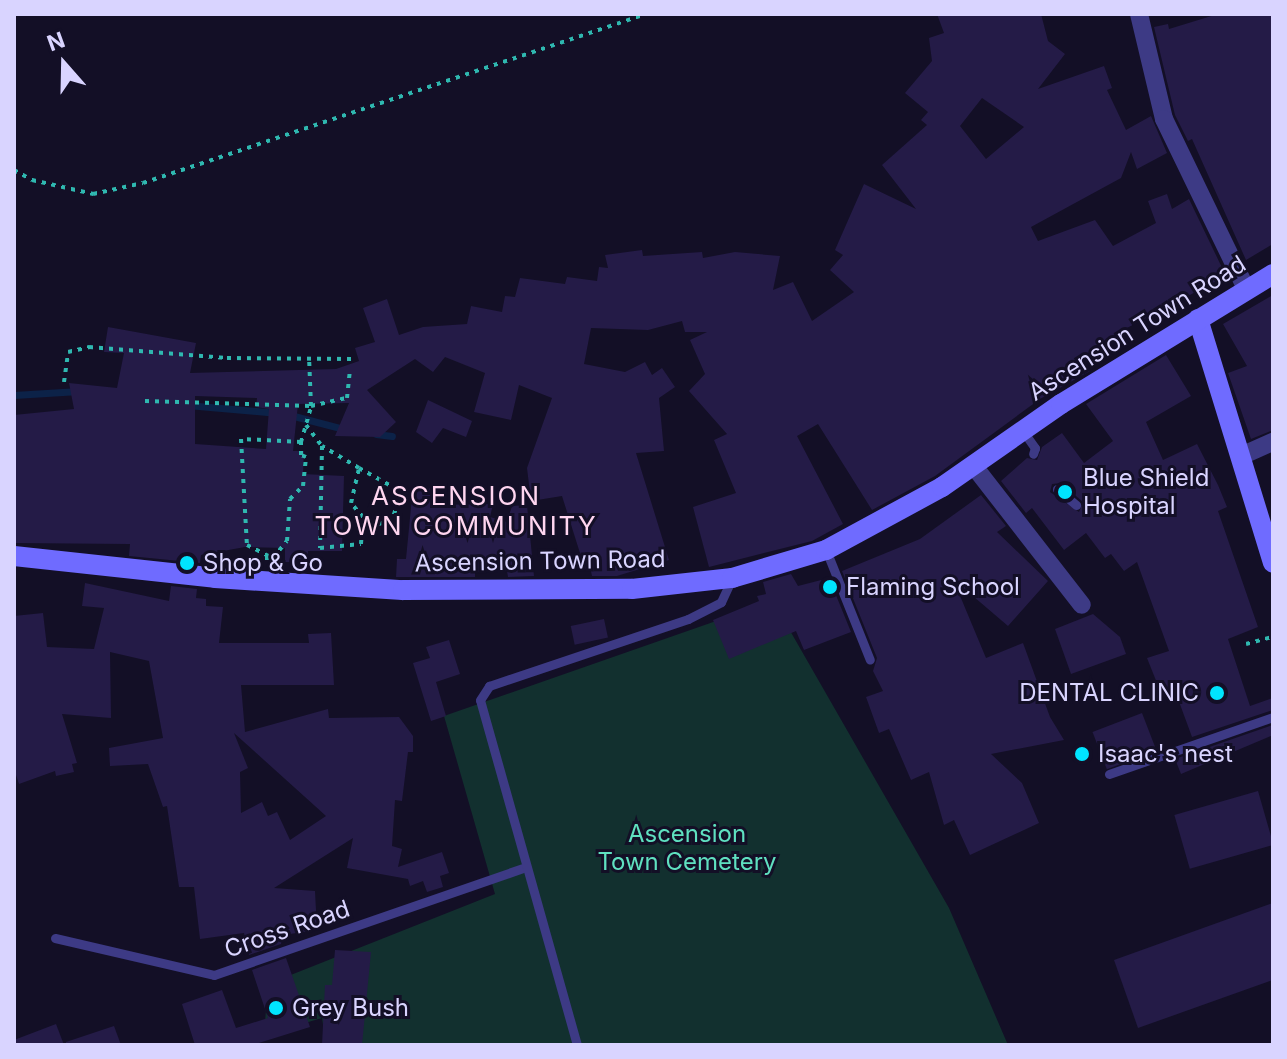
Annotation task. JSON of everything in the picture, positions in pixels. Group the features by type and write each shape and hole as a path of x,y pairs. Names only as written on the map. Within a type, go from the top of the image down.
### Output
{"main road":[{"name":"Ascension Town Road","path":"14,556 215,578 403,590 632,589 732,578 826,550 973,465 1273,274"},
{"path":"1198,319 1273,563"}],"street":[{"path":"1139,14 1164,119 1246,289"},
{"path":"1241,456 1273,442"},
{"path":"973,465 1082,605"}],"lane":[{"path":"1023,431 1035,448 1033,454"},
{"path":"1057,489 1076,505"},
{"path":"826,550 870,660"},
{"path":"577,1045 480,700 489,686 688,619 721,602 732,578"},
{"path":"1109,774 1273,717"},
{"name":"Cross Road","path":"55,938 214,975 526,867"}],"path":[{"path":"14,170 32,180 93,194 143,183 646,14"},
{"path":"64,382 68,352 89,347 227,358 353,359"},
{"path":"255,559 273,558 287,541 290,499 303,486 301,442 311,406 309,357"},
{"path":"145,401 311,406 347,398 350,370"},
{"path":"306,425 322,446 402,492 392,520 365,528"},
{"path":"273,558 247,545 241,439 301,442"},
{"path":"322,446 320,548 361,544 365,528 351,503 359,468"},
{"path":"1246,644 1273,637"}],"green space":[{"name":"Ascension Town Cemetery","path":"773,601 949,908 1008,1045 326,1045 322,1018 264,1035 268,984 495,894 444,716"}],"building":[{"path":"937,14 1041,14 1048,41 1065,54 1038,89 1104,66 1112,88 1107,90 1126,130 1151,116 1167,153 1137,169 1131,152 1121,178 1031,227 1038,241 1095,220 1113,246 1156,223 1148,201 1167,194 1172,209 1189,199 1226,276 1106,339 1083,360 1090,371 1040,399 935,476 872,510 818,424 797,436 843,524 812,541 709,567 693,507 736,493 714,440 727,434 689,391 705,374 690,340 707,332 685,332 682,321 648,330 591,328 584,364 625,372 645,362 652,375 662,368 675,387 659,398 664,451 636,453 669,560 617,576 592,576 590,567 585,569 562,496 531,501 527,468 552,398 519,385 511,420 474,412 485,373 445,357 433,372 415,359 367,390 396,422 380,437 335,436 349,403 298,404 293,451 304,451 303,474 344,476 342,551 308,551 308,562 285,562 285,548 245,547 201,555 200,563 129,556 130,544 14,543 14,415 74,409 69,383 117,388 124,353 104,352 108,327 196,343 190,373 336,369 359,361 355,348 375,342 363,308 387,299 399,335 423,327 467,324 471,306 502,312 505,296 515,297 520,278 565,284 567,277 597,281 599,267 608,268 605,255 642,250 643,256 702,252 703,258 735,252 780,256 773,290 793,282 812,321 854,292 830,270 843,255 835,250 864,184 916,209 882,165 927,125 921,120 928,112 905,93 932,61 929,38 944,33","holes":["982,98 1024,127 986,159 960,126","195,396 257,398 256,407 269,409 266,449 195,444"]},
{"path":"1218,14 1273,14 1273,244 1246,260 1192,139 1188,141 1175,115 1154,27 1168,24 1169,29"},
{"path":"1273,295 1273,430 1251,439 1228,373 1247,366 1223,324"},
{"path":"1166,355 1191,396 1146,422 1163,460 1197,444 1218,485 1227,507 1218,511 1258,627 1228,639 1250,706 1273,698 1273,710 1192,737 1174,688 1161,693 1147,658 1169,651 1137,562 1124,571 1111,554 1105,558 1086,533 1064,550 1032,508 1026,513 1001,481 1027,458 1037,460 1042,447 1062,433 1084,463 1113,441 1086,404","holes":["1061,483 1083,502 1079,512 1050,492 1052,484"]},
{"path":"428,400 472,421 466,437 443,428 432,443 416,432"},
{"path":"413,487 435,489 434,505 493,504 490,517 507,522 512,506 527,505 534,576 508,577 507,571 475,572 475,577 396,577 397,559 406,559"},
{"path":"981,495 1006,526 997,532 1048,581 1008,626 953,579 986,658 1023,643 1050,717 1064,740 991,754 1022,783 1039,823 970,855 954,820 944,825 929,772 911,780 889,729 879,733 866,697 883,691 873,671 877,658 842,571 920,539"},
{"path":"791,574 798,586 829,578 851,632 804,650 796,631 729,659 713,620 759,601 757,596 766,594 763,582"},
{"path":"85,583 169,601 171,586 197,589 196,598 206,599 206,606 223,607 219,643 309,643 308,634 331,633 334,685 241,685 245,732 328,709 329,718 399,717 413,736 413,752 408,752 402,801 395,800 392,846 402,849 398,867 442,852 449,873 440,876 443,887 427,892 423,881 410,886 408,879 347,868 353,838 274,888 315,891 317,930 283,935 281,944 249,955 244,933 200,939 194,887 179,887 167,806 163,807 148,764 110,766 109,748 163,738 149,661 110,652 111,718 62,714 77,763 72,764 74,772 56,776 55,771 19,784 14,769 14,616 43,613 47,647 94,649 104,608 82,606","holes":["234,733 326,816 290,840 277,812 268,816 262,802 241,813 240,772 248,768"]},
{"path":"1093,614 1120,637 1126,654 1071,674 1055,629"},
{"path":"604,619 608,638 575,645 571,626"},
{"path":"449,640 460,674 436,682 446,716 431,721 413,663 430,658 426,647"},
{"path":"1142,713 1156,750 1107,769 1093,732"},
{"path":"1273,725 1273,735 1181,774 1175,759"},
{"path":"1258,791 1273,845 1190,869 1174,815"},
{"path":"1273,903 1273,980 1138,1028 1114,960"},
{"path":"335,950 371,952 362,1045 322,1045 325,985 332,985"},
{"path":"286,958 310,1027 252,1045 195,1045 182,1004 222,990 236,1028 268,1018 252,970"},
{"path":"56,1024 64,1045 14,1045 14,1040"},
{"path":"114,1026 121,1045 66,1045 66,1042"}],"waterway":[{"path":"14,395 79,391"},
{"path":"187,405 278,413"},
{"path":"290,415 348,430"},
{"path":"376,434 392,436"}],"place":[{"name":"Blue Shield Hospital","path":"1065,492"},
{"name":"Shop & Go","path":"187,563"},
{"name":"Flaming School","path":"830,587"},
{"name":"DENTAL CLINIC","path":"1217,693"},
{"name":"Isaac's nest","path":"1082,754"},
{"name":"Grey Bush","path":"276,1008"}],"district":[{"name":"ASCENSION TOWN COMMUNITY","path":"456,511"}]}
